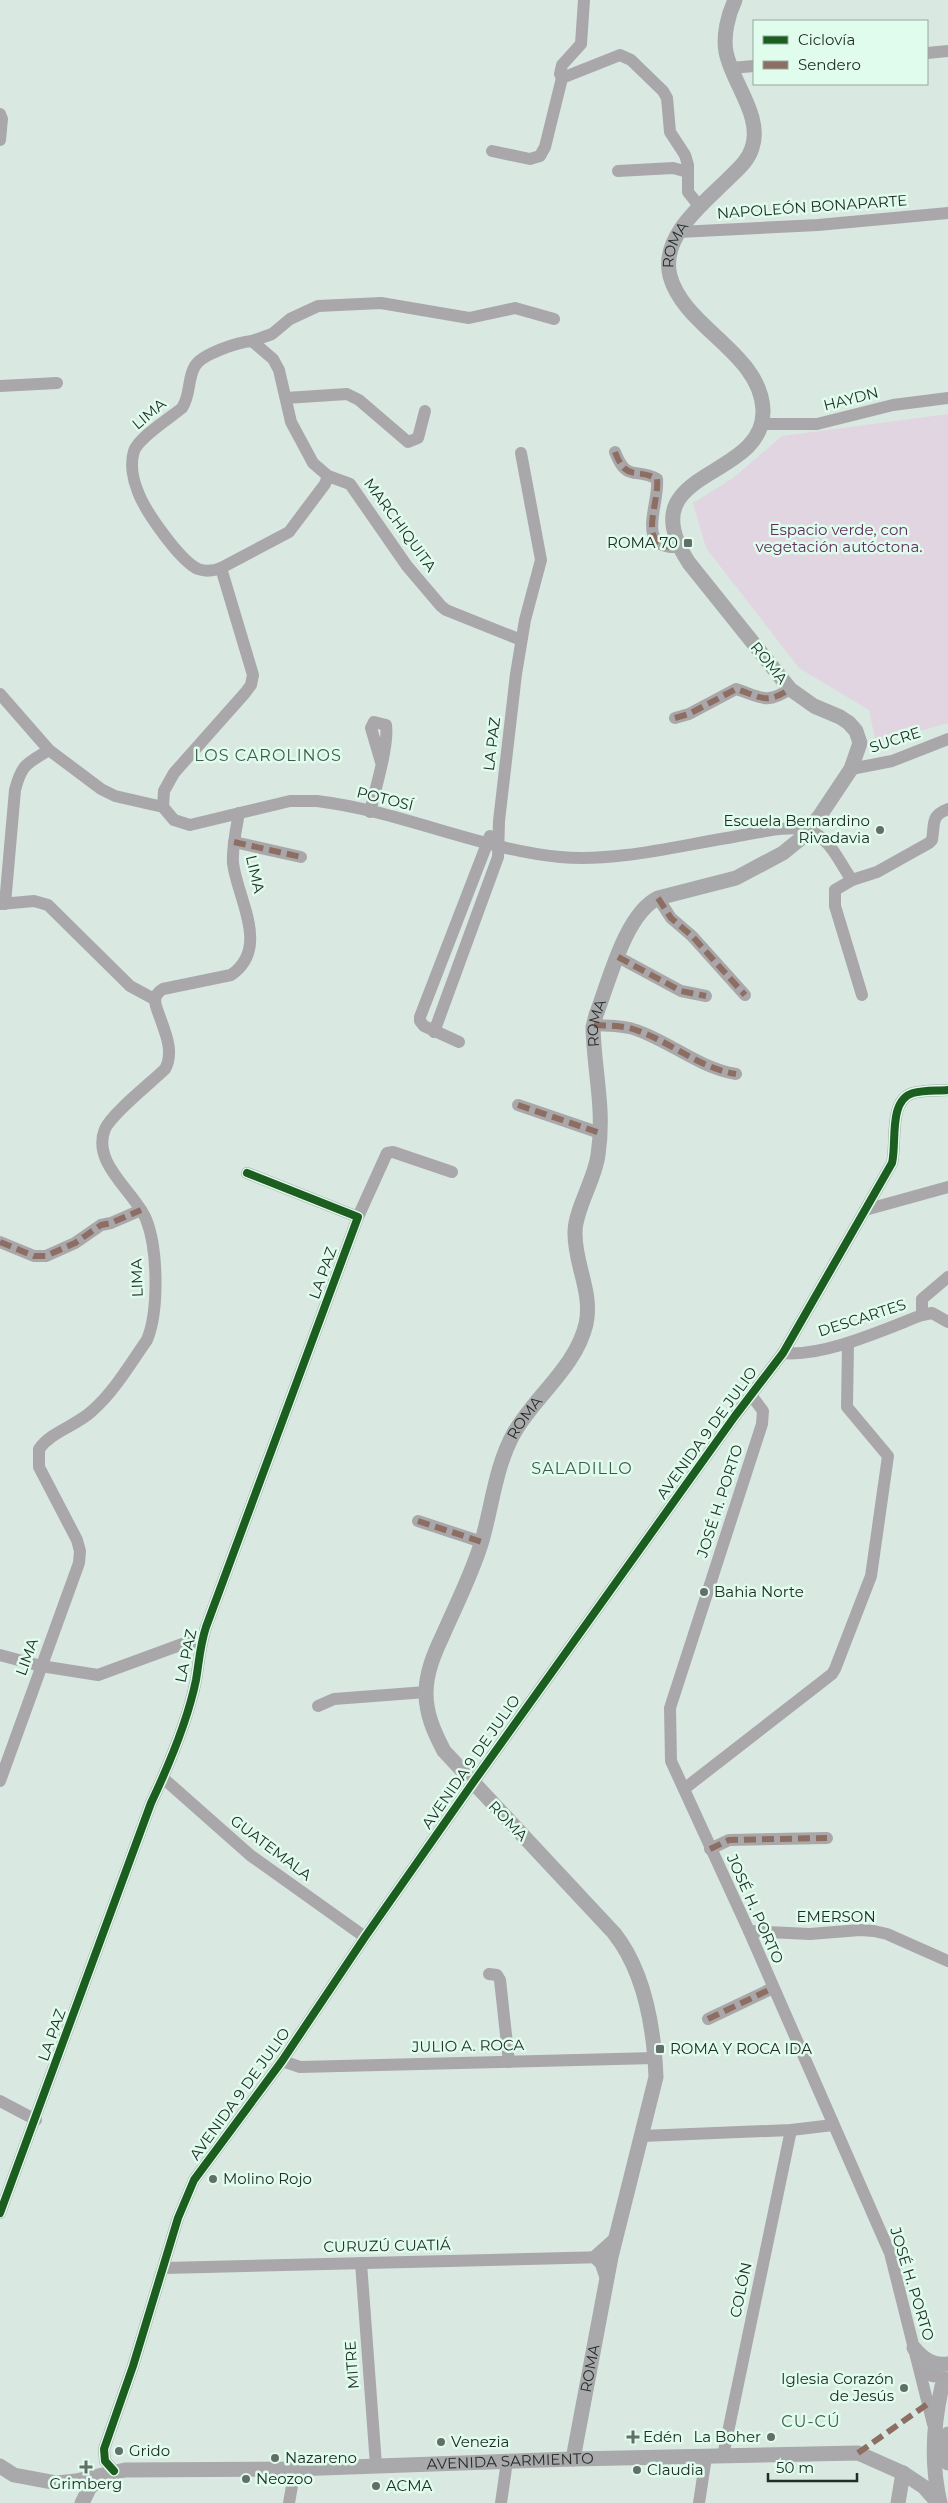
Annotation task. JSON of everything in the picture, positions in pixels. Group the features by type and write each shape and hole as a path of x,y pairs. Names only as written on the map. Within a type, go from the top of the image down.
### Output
{"main road":[{"name":"ROMA","path":"573,2459 607,2277 604,2257 615,2240 656,2077 655,2058 642,1986 629,1952 614,1933 472,1784 444,1751 433,1731 427,1712 426,1692 432,1661 482,1542 502,1465 513,1435 529,1410 563,1369 581,1339 586,1324 587,1292 575,1233 594,1173 600,1133 602,1107 594,1042 594,1025 618,957 635,919 647,904 658,898 736,878 782,853 809,830 851,769 860,743 856,731 840,717 814,706 790,689 678,547 673,520 675,503 687,491 746,449 757,435 762,424 761,396 756,382 683,302 671,279 668,255 670,247 679,232 700,207 744,163 749,156 755,139 750,114 731,68 725,38 735,0"},
{"path":"914,2348 920,2355 932,2362 948,2364"},
{"path":"948,2383 942,2386 941,2434 948,2462"},
{"path":"898,2503 903,2473 915,2475 927,2473 933,2464 941,2434"},
{"path":"935,2452 939,2503"},
{"name":"AVENIDA SARMIENTO","path":"57,2483 76,2482 114,2471 295,2469 573,2459 858,2453 903,2473 924,2487 939,2503"},
{"path":"0,2466 14,2475 57,2483 74,2495 77,2503"},
{"path":"82,2503 90,2487 114,2471"}],"street":[{"path":"492,151 530,159 540,156 562,78 559,69 581,44 584,0"},
{"path":"928,53 948,51"},
{"path":"562,78 620,56 631,60 663,91 666,98 670,132 685,155 688,172 688,192 700,207"},
{"path":"731,68 753,66"},
{"path":"0,114 2,119 0,140"},
{"path":"618,171 674,168 688,172"},
{"name":"NAPOLEÓN BONAPARTE","path":"679,232 818,225 948,213"},
{"name":"LIMA","path":"221,568 213,571 200,569 176,552 142,500 133,476 132,460 135,449 140,442 182,408 187,400 195,366 201,360 227,348 272,334 290,319 318,306 381,303 469,318 515,308 554,319"},
{"path":"252,341 273,359 279,370 286,398 348,394 359,400 408,442 418,438 425,412"},
{"path":"0,386 57,383"},
{"name":"MARCHIQUITA","path":"286,398 294,429 314,463 328,476 350,484 407,566 446,610 521,640"},
{"name":"HAYDN","path":"762,424 817,424 892,405 948,398"},
{"path":"615,452 620,463 631,473 657,479 651,525 653,535 658,542 666,547 678,547"},
{"name":"LA PAZ","path":"434,1032 498,857 500,845 499,821 521,640 541,560 521,453"},
{"path":"163,807 164,791 174,773 251,685 252,667 221,568 290,532 325,484 328,476"},
{"path":"676,718 689,714 736,689 769,700 775,699 790,689"},
{"name":"POTOSÍ","path":"0,694 49,750 101,789 115,796 163,807 174,820 190,825 300,800 326,802 549,856 592,857 636,853 770,831 809,830"},
{"name":"SUCRE","path":"851,769 892,761 948,739"},
{"path":"49,750 26,765 19,774 15,790 3,904 34,901 48,905 130,986 154,999"},
{"path":"370,812 381,762"},
{"path":"862,995 835,906 834,890 852,880 877,872 929,843 932,840 935,816 948,809"},
{"name":"LIMA","path":"0,1781 78,1566 80,1551 70,1525 39,1468 39,1449 52,1436 80,1420 98,1406 147,1340 150,1332 156,1280 149,1230 141,1210 113,1172 106,1157 103,1144 106,1126 165,1070 170,1061 169,1048 154,999 158,992 163,988 231,976 243,963 249,944 249,925 234,865 234,842 239,813"},
{"path":"459,1042 424,1026 420,1021 420,1017 486,842 499,821"},
{"path":"809,830 830,845 852,880"},
{"path":"234,842 301,858"},
{"path":"658,898 671,918 692,936 745,995"},
{"path":"618,957 681,991 706,996"},
{"path":"594,1025 618,1026 637,1030 720,1071 736,1074"},
{"name":"AVENIDA 9 DE JULIO","path":"114,2471 105,2462 104,2449 164,2268 178,2218 194,2180 282,2061 364,1937 472,1784 783,1352 892,1163 895,1153 895,1119 903,1100 914,1093 948,1090"},
{"path":"518,1105 600,1133"},
{"name":"LA PAZ","path":"0,2213 192,1696 200,1644 358,1218 387,1153 393,1152 452,1172"},
{"path":"247,1173 358,1218"},
{"path":"865,1210 948,1187"},
{"path":"0,1242 34,1256 46,1256 76,1243 102,1225 141,1210"},
{"path":"948,1277 922,1299 922,1315 932,1313 948,1322"},
{"name":"DESCARTES","path":"783,1352 795,1354 848,1342 922,1315"},
{"path":"684,1790 832,1674 871,1576 888,1456 847,1407 848,1342"},
{"name":"JOSÉ H. PORTO","path":"751,1394 763,1411 762,1424 670,1708 671,1761 749,1931 890,2253 914,2348 941,2434"},
{"path":"418,1521 482,1542"},
{"path":"0,1655 41,1666 98,1675 188,1642 200,1644"},
{"path":"318,1706 334,1699 426,1692"},
{"name":"GUATEMALA","path":"162,1778 250,1855 364,1937"},
{"path":"710,1849 729,1840 827,1838"},
{"name":"EMERSON","path":"749,1931 810,1934 860,1930 874,1931 887,1934 948,1961"},
{"path":"489,1974 497,1975 500,1980 508,2062"},
{"path":"708,2019 773,1988"},
{"name":"JULIO A. ROCA","path":"282,2061 300,2066 655,2058"},
{"path":"0,2101 36,2120"},
{"path":"642,2136 791,2130 833,2125"},
{"name":"COLÓN","path":"724,2456 791,2130"},
{"name":"CURUZÚ CUATIÁ","path":"164,2268 604,2257"},
{"name":"MITRE","path":"362,2263 376,2465"},
{"path":"919,2364 932,2376 948,2378"},
{"path":"700,2503 706,2457"},
{"path":"501,2503 507,2461"},
{"path":"290,2503 295,2469"}],"green space":[{"name":"Espacio verde, con vegetación autóctona.","path":"948,414 948,723 876,743 869,710 799,668 706,548 693,503 733,478 782,436"}],"marked path":[{"path":"615,452 619,462 628,471 657,479 652,523 653,533 657,541 665,546 678,547"},
{"path":"675,718 689,714 736,689 763,698 775,697 790,689"},
{"path":"234,842 301,857"},
{"path":"658,898 671,918 692,936 745,995"},
{"path":"618,957 681,991 706,996"},
{"path":"594,1025 631,1028 649,1035 697,1061 736,1074"},
{"path":"518,1105 600,1133"},
{"path":"0,1242 34,1256 46,1256 75,1243 101,1225 111,1223 141,1210"},
{"path":"418,1521 482,1542"},
{"path":"710,1849 729,1840 827,1838"},
{"path":"708,2019 773,1988"},
{"path":"858,2453 929,2403"}],"cycle path":[{"path":"114,2471 105,2461 104,2449 133,2366 178,2218 194,2180 282,2061 365,1937 472,1784 735,1416 783,1353 892,1163 895,1124 900,1104 905,1097 913,1093 948,1090"},
{"path":"0,2213 151,1803 183,1727 196,1680 206,1627 358,1217 247,1173"}],"place":[{"name":"ROMA 70","path":"688,543"},
{"name":"Escuela Bernardino Rivadavia","path":"880,830"},
{"name":"Bahia Norte","path":"704,1592"},
{"name":"ROMA Y ROCA IDA","path":"660,2049"},
{"name":"Molino Rojo","path":"213,2179"},
{"name":"Iglesia Corazón de Jesús","path":"904,2388"},
{"name":"Edén","path":"633,2437"},
{"name":"La Boher","path":"771,2437"},
{"name":"Venezia","path":"441,2442"},
{"name":"Grido","path":"119,2451"},
{"name":"Nazareno","path":"275,2458"},
{"name":"Grimberg","path":"86,2467"},
{"name":"Claudia","path":"637,2470"},
{"name":"Neozoo","path":"246,2479"},
{"name":"ACMA","path":"376,2486"}],"district":[{"name":"LOS CAROLINOS","path":"268,755"},
{"name":"SALADILLO","path":"582,1468"},
{"name":"CU-CÚ","path":"811,2421"}]}
